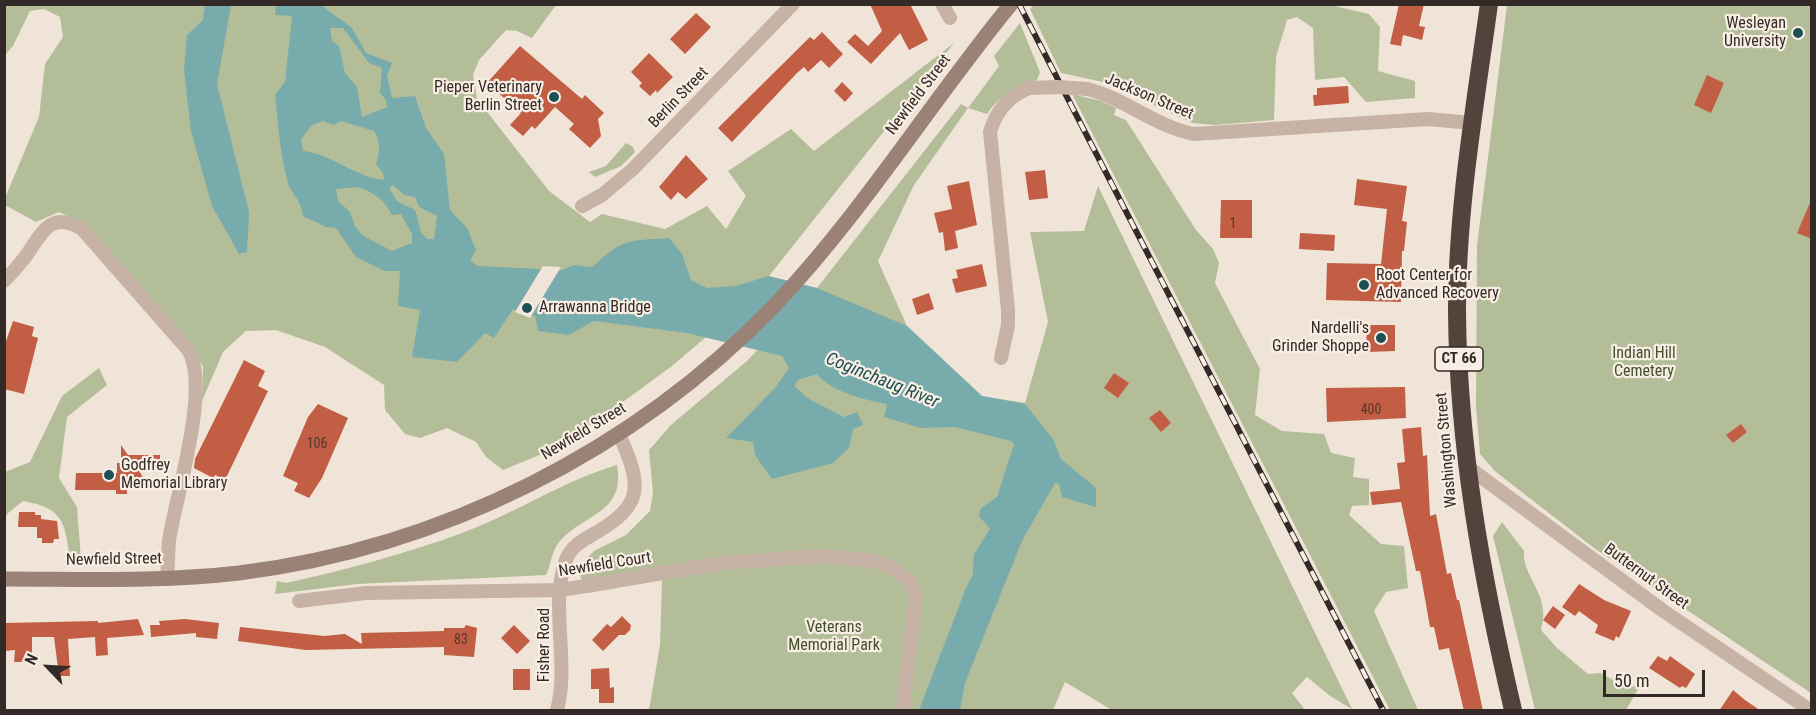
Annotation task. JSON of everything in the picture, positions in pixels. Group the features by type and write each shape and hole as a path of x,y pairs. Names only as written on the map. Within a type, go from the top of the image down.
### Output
{"highway":[{"name":"Washington Street","path":"1489,4 1460,227 1457,299 1466,465 1479,558 1513,711"}],"main road":[{"name":"Newfield Street","path":"4,579 167,578 276,567 351,551 416,531 483,506 525,487 619,434 694,381 737,342 810,266 1011,4"}],"street":[{"name":"Berlin Street","path":"582,206 602,195 633,169 793,4"},
{"path":"942,4 950,18"},
{"name":"Jackson Street","path":"1001,358 1007,333 1008,310 990,132 1004,105 1016,94 1029,88 1087,89 1110,96 1175,128 1194,134 1428,119 1472,123"},
{"path":"4,281 19,266 42,229 54,223 74,224 138,291 194,359 197,388 169,542 167,578"},
{"name":"Fisher Road","path":"557,711 562,681 561,590 569,553 583,540 614,522 632,503 635,489 634,473 619,434"},
{"name":"Butternut Street","path":"1466,465 1662,610 1810,711"},
{"name":"Newfield Court","path":"299,601 366,593 561,590 723,563 811,556 844,557 884,564 910,582 916,594 903,711"}],"green space":[{"path":"1034,4 1326,4 1369,14 1380,27 1378,71 1415,81 1415,98 1366,102 1344,77 1315,80 1313,28 1297,17 1287,20 1276,57 1274,120 1215,125 1193,123 1103,82 1061,73 1030,9"},
{"path":"5,5 556,5 532,38 517,31 506,30 479,60 473,75 477,99 549,191 590,222 602,214 665,229 707,206 726,229 746,196 728,171 791,129 814,151 954,43 769,276 734,313 672,366 564,445 503,470 486,457 476,442 447,428 420,438 405,434 385,410 384,385 325,347 276,330 246,331 223,352 202,401 203,366 89,227 59,212 36,222 5,205 5,198 39,117 45,64 63,37 60,17 44,9 30,11 13,46 5,55"},
{"name":"Indian Hill Cemetery","path":"1507,5 1811,5 1811,693 1594,548 1496,472 1480,454 1476,407 1477,246"},
{"path":"1020,23 1040,72 1037,80 1009,92 987,114 968,108 999,66 994,56"},
{"path":"1072,94 1101,101 1116,108 1114,115 1126,120 1196,230 1213,249 1219,263 1215,283 1260,369 1255,415 1282,431 1324,434 1331,453 1355,458 1353,477 1369,479 1369,505 1352,506 1349,515 1381,544 1404,546 1408,588 1386,592 1374,611 1418,710 1390,710"},
{"name":"Veterans Memorial Park","path":"961,104 968,108 914,185 878,261 907,326 982,396 1025,403 1048,322 1030,232 1084,231 1098,186 1352,709 1330,696 1307,677 1292,693 1305,710 1112,710 1065,682 1053,710 649,710 660,645 662,580 588,593 577,569 594,551 626,535 650,511 653,493 649,450 672,424 747,361 817,288"},
{"path":"626,143 633,147 635,152 621,166 595,177 589,172 606,166"},
{"path":"99,368 107,385 67,417 59,478 77,507 81,560 70,560 64,527 55,513 47,508 23,501 7,514 5,521 5,472 30,462 62,396"},
{"path":"617,465 618,482 614,496 607,506 564,538 555,549 546,575 357,584 275,594 277,581 286,583 330,573 440,541 482,525 578,480"},
{"path":"1502,522 1524,551 1526,566 1542,603 1541,630 1557,648 1588,674 1600,673 1628,688 1641,684 1626,710 1535,710 1493,536"}],"water":[{"path":"205,5 231,5 217,84 249,212 247,252 239,254 212,206 191,131 184,70 187,35 203,20"},
{"name":"Coginchaug River","path":"276,5 321,5 352,28 366,53 392,63 387,76 392,98 415,96 426,128 444,154 450,210 467,228 476,250 470,260 478,266 562,270 574,265 592,267 619,246 635,241 669,238 682,254 691,280 707,288 736,286 769,276 817,288 907,326 982,396 1025,404 1053,439 1061,459 1096,488 1096,507 1062,497 1059,484 1055,483 1022,541 965,683 960,710 919,710 973,574 974,554 990,529 979,516 980,509 997,497 1014,444 1011,441 955,427 921,428 884,417 887,404 840,390 831,386 817,374 798,380 794,386 809,399 844,417 857,412 863,425 853,429 849,448 833,463 772,479 755,455 753,442 726,438 775,388 789,368 782,356 687,333 594,321 569,335 538,331 535,316 513,309 494,338 485,333 457,362 412,357 420,310 398,306 400,271 385,271 356,257 336,228 326,227 303,216 300,204 290,188 281,150 275,95 285,82 292,16 275,15","holes":["330,28 343,28 369,63 382,68 380,93 386,100 387,107 362,117 357,87 345,73 339,46 332,41","323,121 334,125 341,121 374,131 379,147 376,164 383,173 384,180 363,175 324,156 303,151 301,139 312,125","393,185 404,195 415,197 419,207 437,216 434,239 427,239 421,232 415,210 397,201 389,188","358,187 378,197 392,215 401,214 412,234 412,243 392,251 362,235 355,226 350,212 338,201 336,189"]}],"pier":[{"path":"543,266 561,267 530,318 515,312"}],"building":[{"path":"870,4 910,4 928,40 909,50 900,33 871,64 847,42 855,34 868,46 882,31"},
{"path":"1399,4 1424,4 1419,26 1425,27 1422,40 1403,35 1401,46 1390,44"},
{"path":"696,13 711,27 685,54 670,39"},
{"path":"822,32 843,54 829,68 821,60 808,72 804,67 732,142 718,128 810,37 814,40"},
{"name":"Pieper Veterinary Berlin Street","path":"520,46 582,99 585,95 604,113 598,119 601,136 590,148 569,129 574,124 555,107 535,129 532,126 523,136 510,125 521,113 487,83"},
{"path":"649,53 673,77 657,93 656,90 650,96 639,86 642,83 631,72"},
{"path":"1707,75 1724,83 1711,113 1694,105"},
{"path":"842,82 853,93 845,102 834,91"},
{"path":"1348,86 1349,103 1314,106 1313,95 1317,95 1317,88"},
{"path":"686,155 708,179 686,199 678,192 671,200 659,187"},
{"path":"1045,170 1048,198 1029,200 1025,172"},
{"path":"1357,179 1407,186 1402,221 1407,222 1404,251 1402,251 1401,302 1326,300 1327,263 1381,264 1387,209 1354,205"},
{"path":"969,181 977,225 955,231 958,248 945,251 943,232 939,233 934,213 952,209 947,186"},
{"path":"1812,198 1812,239 1797,233"},
{"path":"1221,200 1252,200 1252,238 1220,238"},
{"path":"1300,233 1335,235 1334,251 1299,249"},
{"path":"982,264 987,286 956,293 952,279 958,278 956,270"},
{"path":"929,293 934,309 917,315 912,299"},
{"path":"13,321 34,327 32,336 38,338 24,394 4,389 4,347"},
{"name":"Nardelli's Grinder Shoppe","path":"1366,325 1395,325 1395,351 1367,352"},
{"path":"244,360 265,371 258,386 268,391 225,480 215,475 213,478 194,468 195,459"},
{"path":"1114,373 1129,383 1118,398 1104,388"},
{"path":"1405,387 1406,418 1327,422 1326,388"},
{"path":"318,404 348,418 322,478 309,498 294,491 298,483 283,476 308,417"},
{"path":"1160,410 1171,423 1161,432 1149,418"},
{"path":"1741,424 1747,432 1733,443 1726,435"},
{"path":"1421,427 1423,456 1427,455 1430,516 1436,514 1447,574 1451,573 1457,600 1459,600 1483,711 1464,711 1449,648 1439,650 1434,627 1430,627 1420,571 1416,571 1401,502 1372,505 1370,492 1400,489 1397,463 1405,462 1402,429"},
{"name":"Godfrey Memorial Library","path":"121,445 128,455 160,455 160,463 135,465 145,480 144,489 127,488 127,494 116,494 116,490 75,490 76,473 117,473 117,463 121,463"},
{"path":"19,512 35,512 35,515 41,515 41,519 57,521 59,539 54,539 53,543 42,543 42,538 37,538 37,527 18,527"},
{"path":"1579,584 1604,600 1631,611 1619,638 1616,636 1614,641 1595,633 1598,625 1579,611 1575,616 1562,607"},
{"path":"1553,606 1565,615 1555,629 1543,620"},
{"path":"622,616 631,625 630,630 625,635 619,635 603,651 592,640 607,624 611,627"},
{"path":"138,619 144,635 107,638 108,655 96,656 95,637 68,639 70,676 59,676 54,637 32,637 32,662 14,662 15,650 4,651 4,623 98,621 98,623"},
{"path":"185,619 219,623 217,639 196,637 196,633 151,637 150,625 160,625 159,621"},
{"path":"466,625 477,628 474,657 444,655 444,647 306,650 238,641 240,627 324,636 345,634 362,644 361,633 444,631 444,628 464,628"},
{"path":"514,625 530,641 517,654 501,638"},
{"path":"1658,656 1667,661 1670,656 1695,674 1686,688 1682,686 1680,688 1649,668"},
{"path":"609,668 610,688 614,687 614,703 599,703 599,689 591,689 591,669"},
{"path":"513,669 530,669 530,690 513,690"},
{"path":"1733,690 1745,700 1761,711 1719,711"}],"railway":[{"path":"1019,4 1383,710"}],"place":[{"name":"Wesleyan University","path":"1798,33"},
{"name":"Pieper Veterinary Berlin Street","path":"554,97"},
{"name":"Root Center for Advanced Recovery","path":"1364,285"},
{"name":"Arrawanna Bridge","path":"527,308"},
{"name":"Nardelli's Grinder Shoppe","path":"1381,338"},
{"name":"Godfrey Memorial Library","path":"109,475"}]}
